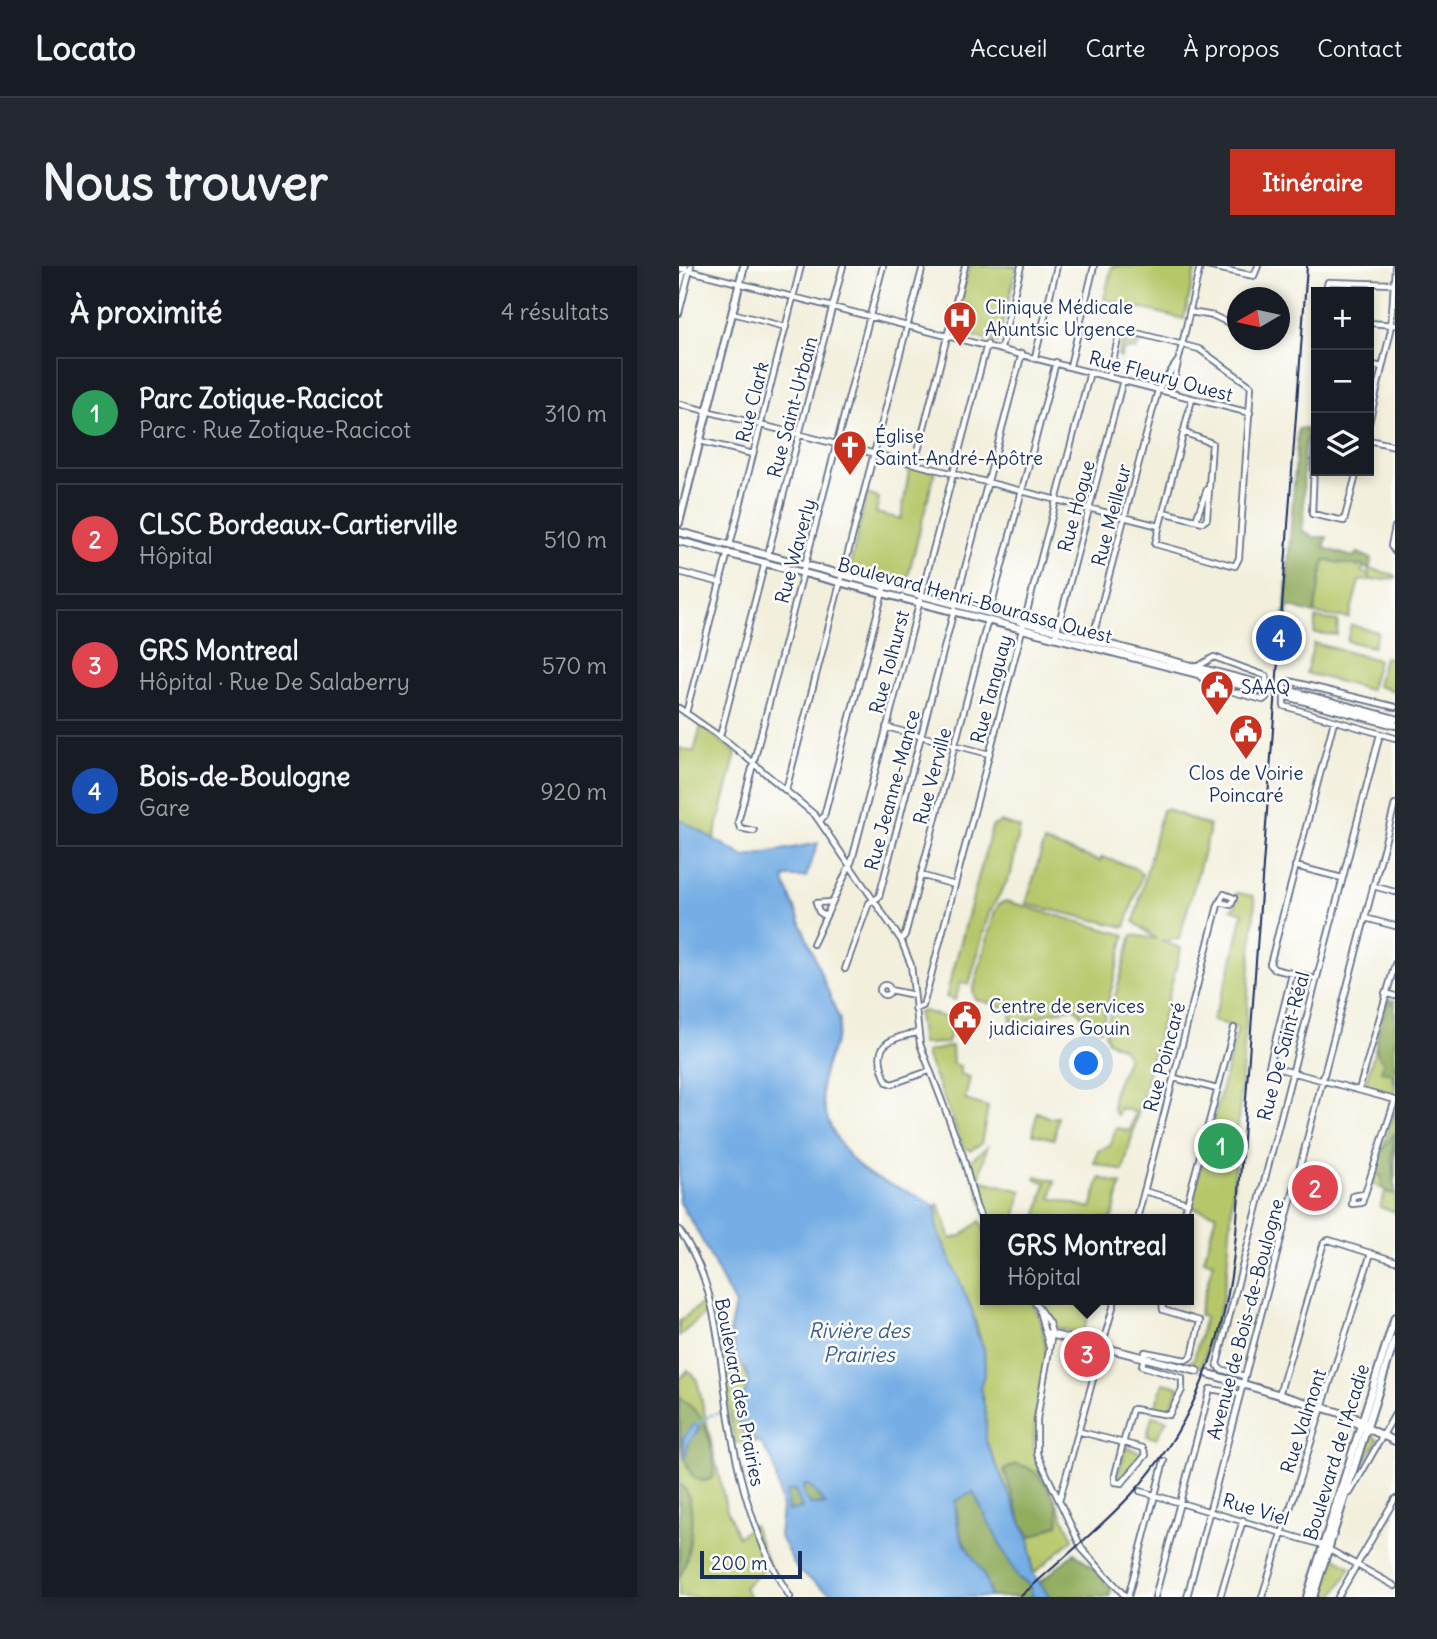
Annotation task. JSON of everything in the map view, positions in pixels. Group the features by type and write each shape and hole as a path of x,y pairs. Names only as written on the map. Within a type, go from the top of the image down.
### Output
{"main road":[{"path":"679,523 744,266"},
{"name":"Boulevard Henri-Bourassa Ouest","path":"679,532 729,549"},
{"name":"Boulevard Henri-Bourassa Ouest","path":"679,541 729,549 884,587 1264,688"},
{"path":"1395,719 1286,693 1395,726"},
{"name":"Boulevard de l'Acadie","path":"1307,1597 1351,1478 1395,1317"},
{"path":"1050,1334 1196,1372"},
{"name":"Boulevard de l'Acadie","path":"1364,1424 1395,1339"},
{"path":"1208,1375 1321,1408 1364,1424 1395,1441"},
{"name":"Boulevard de l'Acadie","path":"1313,1597 1326,1547 1351,1478"}],"street":[{"name":"Rue Clark","path":"686,713 801,266"},
{"name":"Rue Saint-Urbain","path":"720,736 843,266"},
{"name":"Rue Waverly","path":"754,831 738,825 883,266"},
{"path":"786,790 923,266"},
{"path":"915,463 965,266"},
{"path":"1001,348 1021,266"},
{"path":"1035,357 1057,266"},
{"path":"1070,366 1094,266"},
{"name":"Rue Meilleur","path":"1171,393 1200,266"},
{"path":"1207,266 1254,276 1258,266"},
{"path":"1374,392 1393,325 1395,266"},
{"name":"Rue Fleury Ouest","path":"686,268 1250,413"},
{"path":"679,289 686,268"},
{"path":"679,313 686,268"},
{"path":"1326,287 1327,282 1394,284"},
{"path":"1190,312 1214,316 1227,322"},
{"path":"732,313 786,327"},
{"path":"1374,323 1393,325"},
{"path":"1109,377 1122,331 1204,351 1251,387 1237,565 1157,546 1155,542 1192,399"},
{"name":"Rue Tolhurst","path":"813,944 848,865 987,344"},
{"name":"Rue Jeanne-Mance","path":"845,969 869,903 879,897 1022,354"},
{"name":"Rue Verville","path":"901,940 905,935 1056,362"},
{"name":"Rue Meilleur","path":"1091,644 1160,380 1177,362"},
{"path":"1374,365 1382,367"},
{"name":"Rue Tanguay","path":"915,1009 923,1006 1090,372"},
{"name":"Rue Hogue","path":"1056,634 1123,380"},
{"path":"679,404 1159,526"},
{"path":"1163,512 1196,520 1207,519 1212,443 1183,432"},
{"path":"700,441 753,454"},
{"path":"1374,441 1395,446"},
{"path":"1312,476 1310,510 1314,516 1343,521 1356,476"},
{"path":"1196,520 1207,488"},
{"path":"1395,527 1391,545 1395,552"},
{"path":"679,572 720,583"},
{"path":"820,821 824,816 884,587"},
{"path":"1212,686 1209,681 1212,664 1217,658"},
{"path":"1217,658 1267,676 1266,698 1263,700 1212,686 1196,670 1217,658"},
{"path":"1395,707 1345,693 1284,683 1284,706 1395,738"},
{"path":"679,708 720,736 820,821 901,940 911,962 917,1033 963,1156 980,1215"},
{"path":"1315,979 1270,966 1334,721"},
{"path":"886,727 989,754"},
{"name":"Rue De Saint-Réal","path":"1244,1376 1216,1365 1380,734"},
{"name":"Avenue de Bois-de-Boulogne","path":"1187,1597 1395,804"},
{"path":"1295,866 1342,878"},
{"path":"921,875 955,885"},
{"path":"1373,886 1395,892"},
{"name":"Rue Tolhurst","path":"825,916 816,904 824,900 831,902"},
{"name":"Rue Poincaré","path":"1138,1214 1220,902"},
{"path":"1365,918 1395,926"},
{"path":"1359,1090 1395,964"},
{"path":"1292,974 1269,1066 1395,1100 1364,1194"},
{"path":"890,990 914,995"},
{"path":"1385,993 1395,996"},
{"path":"1185,1214 1234,1028"},
{"path":"917,1033 886,1042 880,1053 883,1073 890,1084 929,1071"},
{"path":"1174,1078 1217,1089"},
{"path":"1144,1191 1188,1203"},
{"name":"Boulevard des Prairies","path":"679,1230 698,1265 713,1316 733,1443 746,1496 771,1564 790,1597"},
{"path":"1279,1396 1326,1240 1395,1261"},
{"name":"Rue Valmont","path":"1262,1597 1371,1253"},
{"path":"1037,1305 1050,1334 1037,1419 1036,1448 1083,1551 1127,1597"},
{"path":"1060,1498 1081,1432 1114,1305"},
{"path":"1081,1432 1123,1443 1143,1448 1146,1453 1122,1483 1116,1483 1114,1477 1123,1443 1134,1408 1169,1415 1182,1391 1182,1378 1143,1367 1143,1358 1148,1350 1190,1359 1200,1325 1197,1320 1161,1308 1161,1305"},
{"path":"1155,1597 1212,1387 1240,1394"},
{"path":"1351,1478 1395,1414"},
{"path":"1127,1597 1164,1461"},
{"name":"Rue Viel","path":"1140,1491 1326,1547 1395,1586"},
{"path":"1338,1597 1395,1499"},
{"path":"1220,1597 1243,1520"}],"green space":[{"path":"969,266 1017,266 998,343 953,331"},
{"path":"1112,266 1196,266 1184,319 1104,299"},
{"path":"1123,335 1143,339 1136,350 1124,350 1121,358 1118,356"},
{"path":"1304,428 1309,433 1305,443 1303,467 1302,531 1314,537 1327,537 1324,548 1353,557 1358,553 1372,559 1369,569 1361,564 1358,566 1324,560 1314,614 1288,606 1286,624 1284,621 1298,429"},
{"path":"910,465 935,471 906,584 849,570 867,494 879,498 876,513 901,519"},
{"path":"1323,559 1358,566 1361,564 1365,568 1361,570 1371,579 1367,568 1395,575 1395,578 1359,581 1349,618 1314,614"},
{"path":"1316,618 1338,621 1337,635 1314,633"},
{"path":"1351,625 1378,632 1373,647 1347,641"},
{"path":"1314,643 1378,660 1370,690 1306,673"},
{"path":"1384,657 1395,659 1395,691 1377,686"},
{"path":"701,726 736,753 714,839 679,819 679,748 694,752"},
{"path":"1166,809 1209,826 1209,833 1179,939 1160,941 1181,948 1123,1171 1094,1163 1098,1151 1110,1146 1116,1128 1130,1131 1135,1112 1120,1108 1117,1115 1113,1110 1113,1094 1128,1057 1122,1048 1108,1041 1105,1033 1132,935 1156,939 1134,922 1162,810"},
{"path":"1000,822 1020,828 1011,874 989,913 969,985 961,982 955,1000 946,997 992,827"},
{"path":"1044,842 1100,861 1102,857 1135,868 1142,874 1125,927 1026,904"},
{"path":"1238,893 1253,896 1255,902 1227,1270 1221,1306 1201,1367 1187,1364 1194,1359 1205,1317 1199,1315 1213,1262 1204,1260 1216,1214 1190,1207 1238,1028 1212,1020 1229,974 1243,913 1231,909 1236,905 1235,895"},
{"path":"1006,901 1125,935 1101,1030 1091,1026 1074,1007 1019,1022 1011,1020 1009,1009 975,999 973,991 995,911 999,904"},
{"path":"1388,999 1395,1000 1395,1095 1365,1086"},
{"path":"1387,1002 1395,1003 1395,1085 1392,1073 1381,1071 1384,1062 1379,1056 1376,1042"},
{"path":"924,1011 953,1020 947,1043 922,1044 918,1013"},
{"path":"952,1046 953,1064 960,1066 960,1074 970,1077 965,1100 988,1107 981,1144 971,1150 964,1148 926,1055 926,1052"},
{"path":"1395,1109 1395,1194 1371,1184"},
{"path":"1037,1112 1050,1118 1058,1117 1054,1139 1033,1134"},
{"path":"1395,1131 1392,1157 1395,1194 1382,1189 1381,1175 1373,1175 1381,1153"},
{"path":"987,1147 979,1180 1022,1191 1016,1214 985,1214 970,1161"},
{"path":"1036,1176 1055,1181 1051,1198 1091,1208 1100,1178 1121,1184 1113,1214 1037,1214 1046,1183 1035,1179"},
{"path":"1385,1192 1395,1195 1395,1212 1380,1207"},
{"path":"939,1204 951,1239 961,1236 980,1221 980,1305 1034,1305 1041,1320 1047,1355 1035,1416 1034,1452 1073,1539 1033,1574 1030,1542 986,1441 986,1414 980,1388 985,1370 980,1338 972,1310 936,1226 935,1207"},
{"path":"706,1300 708,1311 679,1336 679,1322"},
{"path":"1042,1305 1091,1305 1083,1334 1058,1328"},
{"path":"730,1333 749,1382 740,1408 740,1425 744,1432 760,1442 734,1443 717,1336"},
{"path":"688,1370 697,1380 726,1507 738,1537 753,1525 769,1566 744,1587 750,1597 679,1597 679,1380"},
{"path":"1163,1383 1180,1387 1168,1411 1155,1408"},
{"path":"679,1396 702,1420 713,1457 711,1479 700,1481 692,1475 687,1465 679,1420"},
{"path":"1152,1416 1167,1420 1156,1438 1147,1436"},
{"path":"1370,1433 1378,1439 1356,1476 1367,1437"},
{"path":"1126,1447 1142,1453 1120,1479 1118,1476"},
{"path":"1016,1464 1025,1466 1041,1478 1057,1505 1058,1524 1032,1537 1023,1525 1004,1470"},
{"path":"679,1484 686,1491 692,1514 690,1544 679,1578"},
{"path":"803,1485 810,1486 826,1505 810,1504 804,1496"},
{"path":"796,1490 802,1508 788,1511 786,1492"},
{"path":"973,1492 1018,1578 1028,1583 1033,1597 990,1597 989,1589 961,1536 955,1501"},
{"path":"1074,1553 1102,1575 1106,1584 1112,1586 1109,1597 1050,1597 1038,1584"},
{"path":"1330,1555 1351,1567 1333,1597 1315,1597"}],"water":[{"name":"Rivière des Prairies","path":"679,819 745,857 818,843 806,877 785,877 784,881 840,1021 823,1074 822,1096 825,1111 838,1139 857,1164 880,1180 911,1193 937,1210 936,1226 972,1310 977,1333 984,1348 985,1371 980,1388 986,1414 986,1441 1030,1542 1032,1572 1050,1597 1033,1597 1028,1583 1018,1578 973,1492 955,1501 957,1523 962,1540 984,1575 990,1597 837,1597 798,1571 779,1535 782,1508 773,1462 760,1442 747,1435 740,1426 737,1415 749,1382 745,1368 737,1359 730,1328 735,1305 679,1201","holes":["803,1485 810,1486 826,1505 810,1504 804,1496","795,1490 802,1508 788,1511 786,1492"]},
{"path":"698,1424 699,1429 689,1443 684,1460 683,1439 692,1426"}],"waterway":[{"path":"696,1425 711,1415 724,1412"}],"tunnel":[{"path":"1264,685 1286,690"},
{"path":"1264,691 1286,696"},
{"path":"1196,1373 1208,1377"}],"railway":[{"path":"1020,1597 1117,1509 1153,1468 1191,1407 1217,1340 1225,1306 1236,1234 1307,266"}],"place":[{"name":"Clinique Médicale Ahuntsic Urgence","path":"960,348"},
{"name":"Église Saint-André-Apôtre","path":"850,477"},
{"name":"Bois-de-Boulogne","path":"1279,638"},
{"name":"SAAQ","path":"1217,717"},
{"name":"Clos de Voirie Poincaré","path":"1246,761"},
{"name":"Centre de services judiciaires Gouin","path":"965,1047"},
{"name":"Parc Zotique-Racicot","path":"1221,1146"},
{"name":"CLSC Bordeaux-Cartierville","path":"1315,1188"},
{"name":"GRS Montreal","path":"1087,1354"}]}
